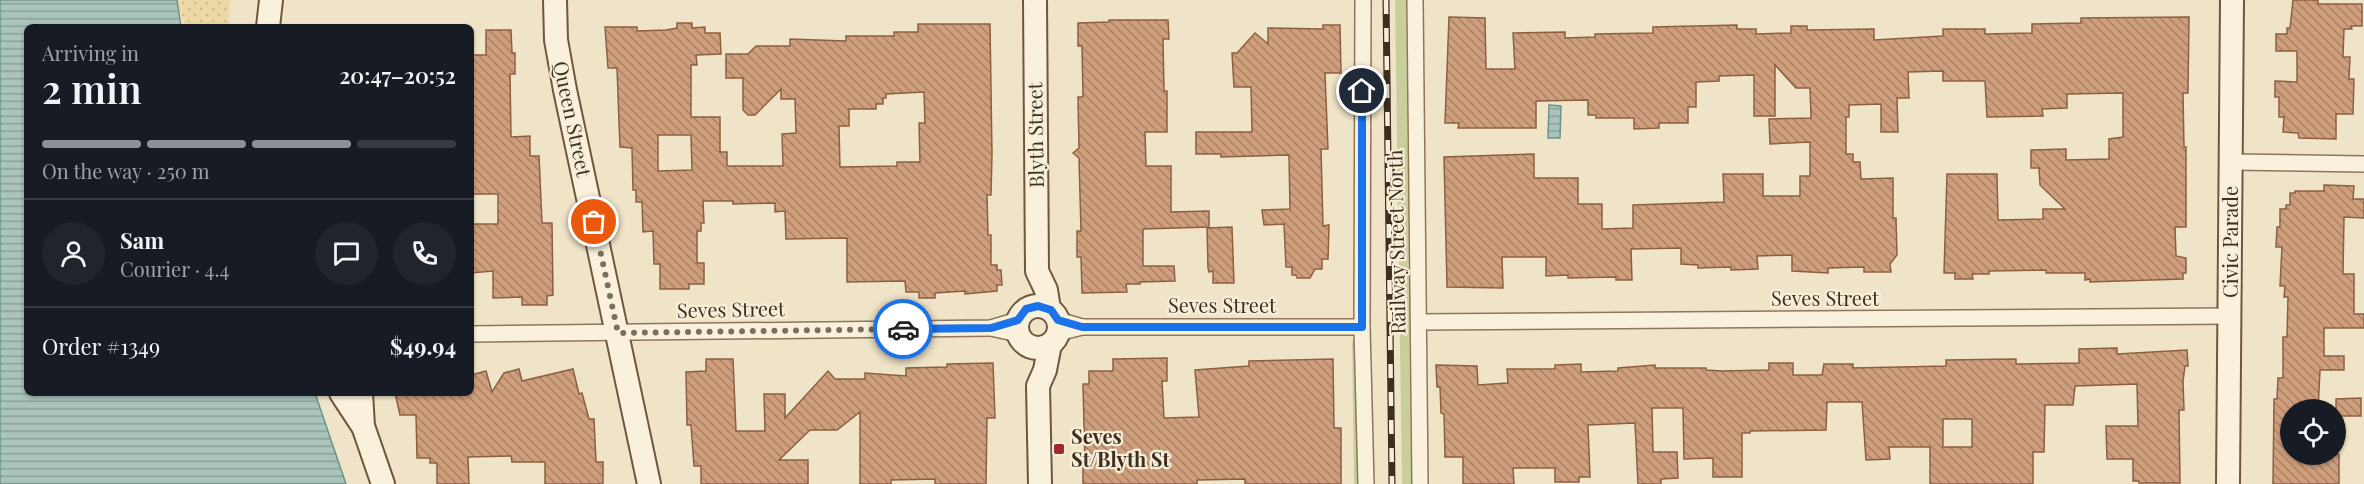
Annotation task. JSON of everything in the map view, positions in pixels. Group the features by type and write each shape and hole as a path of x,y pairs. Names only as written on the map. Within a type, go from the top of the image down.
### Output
{"street":[{"path":"268,24 271,0"},
{"name":"Queen Street","path":"555,0 555,22 561,69 649,484"},
{"name":"Blyth Street","path":"1035,0 1037,271 1046,290 1054,326 1045,370 1038,386 1040,484"},
{"path":"1363,0 1362,327 1366,484"},
{"name":"Railway Street North","path":"1415,0 1420,484"},
{"name":"Civic Parade","path":"2228,484 2232,0"},
{"path":"2231,162 2364,164"},
{"name":"Blyth Street","path":"1037,271 1028,289 1022,327 1031,372 1038,386"},
{"path":"1038,306 1054,326 1041,348 1022,327 1038,306"},
{"name":"Seves Street","path":"1419,322 2230,316"},
{"name":"Seves Street","path":"1054,326 1362,327"},
{"name":"Seves Street","path":"474,334 1022,327"},
{"path":"343,396 363,426 383,484"},
{"path":"361,396 363,426"}],"green space":[{"path":"1395,0 1406,0 1411,484 1402,484"},
{"path":"1352,341 1359,351 1359,484 1354,484"}],"sand":[{"path":"177,0 230,0 229,24 185,24"}],"water":[{"path":"0,0 177,0 181,24 24,24 24,396 316,396 346,484 0,484"},
{"path":"1549,105 1561,106 1560,138 1548,138"}],"building":[{"path":"2293,0 2318,0 2318,4 2362,4 2362,26 2351,26 2352,29 2344,29 2343,57 2350,57 2349,79 2354,79 2353,114 2336,114 2336,139 2299,138 2298,133 2283,132 2284,117 2279,117 2279,97 2275,97 2275,81 2297,82 2297,51 2276,51 2276,34 2287,34 2287,28 2290,28"},
{"path":"1449,17 1485,18 1486,69 1515,69 1513,33 1565,32 1565,38 1595,37 1595,34 1653,33 1653,27 1737,25 1737,29 1756,29 1756,34 1791,33 1791,26 1807,26 1807,30 1874,29 1874,40 1943,36 1943,29 1985,29 1985,34 2032,33 2032,24 2081,23 2081,18 2189,17 2188,93 2183,93 2186,227 2175,227 2176,256 2186,258 2186,273 2183,273 2183,279 2090,282 2090,279 2085,280 2085,273 2046,273 2046,270 1989,271 1989,274 1972,274 1973,279 1955,279 1955,273 1944,273 1947,174 1997,174 1998,220 2043,219 2043,209 2065,209 2040,185 2039,168 2031,168 2031,150 2066,149 2066,160 2109,159 2109,139 2123,137 2123,93 2067,94 2067,108 2042,109 2043,116 1987,117 1985,81 1943,81 1943,71 1908,72 1909,98 1897,98 1898,132 1881,132 1881,104 1849,105 1849,117 1846,117 1846,154 1853,154 1853,162 1860,162 1861,179 1893,178 1893,218 1896,218 1897,255 1890,264 1891,272 1864,272 1864,267 1828,268 1828,273 1792,271 1792,255 1757,256 1758,269 1698,268 1698,265 1681,264 1681,248 1631,249 1632,280 1616,280 1616,277 1546,276 1546,257 1502,257 1503,288 1447,287 1444,157 1534,154 1534,178 1578,178 1578,204 1602,204 1602,229 1633,228 1633,205 1724,202 1723,174 1763,174 1763,196 1800,196 1800,176 1810,176 1810,142 1770,144 1769,119 1811,118 1810,88 1796,88 1775,65 1775,116 1754,116 1754,75 1719,76 1719,81 1696,82 1696,107 1688,107 1688,123 1659,123 1659,128 1634,129 1634,118 1596,118 1596,115 1588,115 1588,100 1536,101 1536,128 1458,128 1459,123 1445,123"},
{"path":"1109,20 1168,20 1169,39 1163,39 1167,132 1145,132 1146,166 1171,166 1171,212 1209,211 1209,227 1143,229 1143,266 1174,266 1175,281 1126,284 1127,292 1082,293 1081,257 1077,257 1077,231 1081,231 1079,158 1073,153 1079,148 1078,97 1083,97 1082,46 1078,46 1078,23 1109,22"},
{"path":"677,23 692,23 692,28 705,27 705,33 720,33 721,54 696,55 697,65 691,65 691,117 720,117 720,152 727,152 727,166 783,166 782,134 796,133 795,99 781,99 781,89 755,115 748,115 743,110 743,78 726,78 726,54 748,54 756,46 790,46 790,39 846,41 846,36 894,36 894,32 918,32 918,24 990,24 992,154 991,195 987,195 988,235 991,235 991,265 997,265 997,270 1001,270 1002,285 997,285 997,291 965,294 965,291 935,293 935,298 919,298 919,292 906,292 905,281 847,282 847,238 786,239 785,211 775,212 775,203 733,204 733,201 703,201 704,223 701,223 701,231 697,231 697,263 704,263 704,284 689,284 689,289 660,289 660,264 654,264 653,231 643,232 642,202 636,202 636,190 633,190 632,148 620,147 617,68 608,68 605,27 637,27 637,31 677,28","holes":["924,92 925,123 919,123 920,162 897,162 897,166 840,167 839,126 849,126 849,109 876,109 876,104 883,104 886,94","658,135 691,135 692,170 658,171"]},
{"path":"1323,25 1340,25 1341,73 1325,73 1328,149 1321,149 1323,226 1329,225 1328,259 1322,259 1322,269 1315,269 1310,278 1297,278 1296,275 1292,275 1292,267 1286,267 1284,224 1264,225 1262,210 1290,209 1289,155 1221,157 1221,154 1196,154 1196,132 1252,132 1251,87 1234,87 1232,53 1237,53 1255,33 1268,44 1268,28 1323,29"},
{"path":"486,30 511,30 512,53 515,53 515,74 510,74 511,137 530,136 530,156 539,156 542,223 552,223 553,295 547,296 547,305 522,305 522,297 493,298 493,271 474,273 474,224 498,224 498,194 474,194 474,55 486,55"},
{"path":"2324,185 2354,186 2353,199 2364,199 2364,218 2344,217 2343,274 2354,274 2354,314 2364,314 2364,328 2324,328 2324,356 2344,356 2344,370 2320,370 2319,399 2280,399 2280,465 2339,465 2339,484 2273,484 2274,399 2277,399 2278,378 2283,378 2283,337 2287,337 2288,297 2284,297 2285,286 2280,286 2282,247 2276,247 2277,227 2280,227 2280,209 2286,209 2286,205 2290,205 2290,193 2324,191"},
{"path":"1232,227 1234,283 1213,283 1213,271 1209,272 1208,268 1207,228"},
{"path":"2117,348 2117,354 2187,350 2188,366 2185,366 2183,381 2184,410 2179,410 2180,483 2139,483 2139,481 2133,481 2133,459 2107,459 2106,426 2138,426 2137,384 2075,386 2073,405 2045,405 2044,452 2033,452 2033,484 1930,484 1930,447 1889,447 1890,459 1866,460 1862,402 1827,402 1826,430 1742,433 1742,477 1713,477 1713,458 1684,459 1683,408 1652,408 1653,452 1677,452 1678,478 1661,479 1661,484 1638,484 1635,423 1588,425 1590,477 1579,477 1579,482 1555,482 1555,468 1513,468 1514,484 1463,484 1463,457 1445,457 1444,414 1441,413 1436,365 1477,366 1478,385 1508,383 1507,369 1555,369 1555,365 1581,364 1581,372 1618,371 1618,368 1655,365 1655,368 1706,368 1706,370 1722,371 1769,370 1769,363 1793,363 1793,375 1822,375 1824,364 1853,364 1853,368 1946,366 1946,360 2016,359 2016,364 2079,363 2079,349","holes":["1943,419 1972,419 1972,447 1943,447"]},
{"path":"1167,358 1167,381 1162,381 1164,418 1199,417 1195,370 1249,366 1249,361 1333,359 1334,428 1341,428 1341,484 1245,484 1245,479 1197,480 1197,484 1083,484 1083,467 1085,466 1083,384 1089,384 1089,371 1113,371 1113,359"},
{"path":"706,359 733,359 736,431 765,431 764,394 785,394 785,418 828,371 835,379 865,379 865,373 906,376 906,368 993,363 995,418 987,418 986,484 935,484 935,479 891,480 891,484 860,484 860,412 837,430 810,430 779,460 808,460 808,484 701,484 701,466 694,466 691,425 687,425 686,372 706,371"},
{"path":"519,369 522,381 573,369 579,394 582,393 589,419 594,419 596,462 603,462 603,484 545,484 545,462 512,462 511,456 468,457 469,484 437,484 437,463 430,463 430,458 417,458 416,415 400,415 396,396 474,396 474,374 486,371 492,392 504,373"},
{"path":"2361,398 2361,416 2346,416 2346,399 2336,399"}],"railway":[{"path":"1386,0 1392,484"}],"way so far":[{"path":"594,222 618,333 903,329"}],"place":[{"name":"Seves St/Blyth St","path":"1059,449"}],"route":[{"path":"903,329 991,328 1018,320 1026,309 1038,306 1051,310 1058,320 1082,327 1362,327 1362,91"}]}
